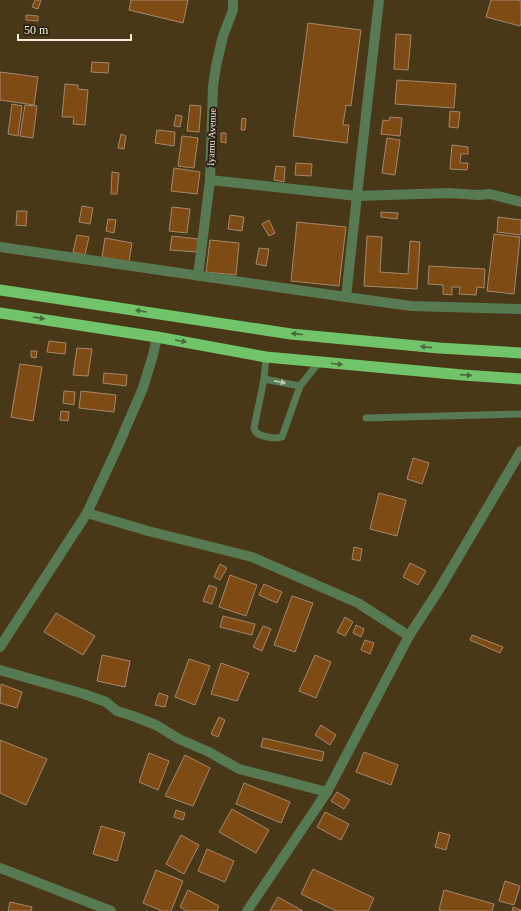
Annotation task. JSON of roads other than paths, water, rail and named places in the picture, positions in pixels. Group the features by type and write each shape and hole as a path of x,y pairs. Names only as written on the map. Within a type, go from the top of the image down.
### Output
{"highway":[{"path":"0,290 291,334 439,348 521,352"},
{"path":"0,313 157,337 266,357 521,379"}],"street":[{"name":"Iyamu Avenue","path":"198,276 210,180 213,94 216,66 223,36 232,10 233,0"},
{"path":"346,297 379,0"},
{"path":"210,180 357,196 449,193 478,195 490,194 521,202"},
{"path":"0,247 411,306 521,309"},
{"path":"0,647 88,513 143,388 157,337"},
{"path":"247,911 327,792 409,636 440,588 521,452"},
{"path":"88,513 148,531 252,557 358,603 409,636"},
{"path":"0,670 84,694 106,702 117,712 130,715 156,725 179,739 209,752 239,769 327,792"},
{"path":"0,868 111,911"}],"lane":[{"path":"266,357 264,379 254,428 258,434 274,438 282,437 300,386 319,362"},
{"path":"264,379 300,386"},
{"path":"366,418 521,414"}]}
